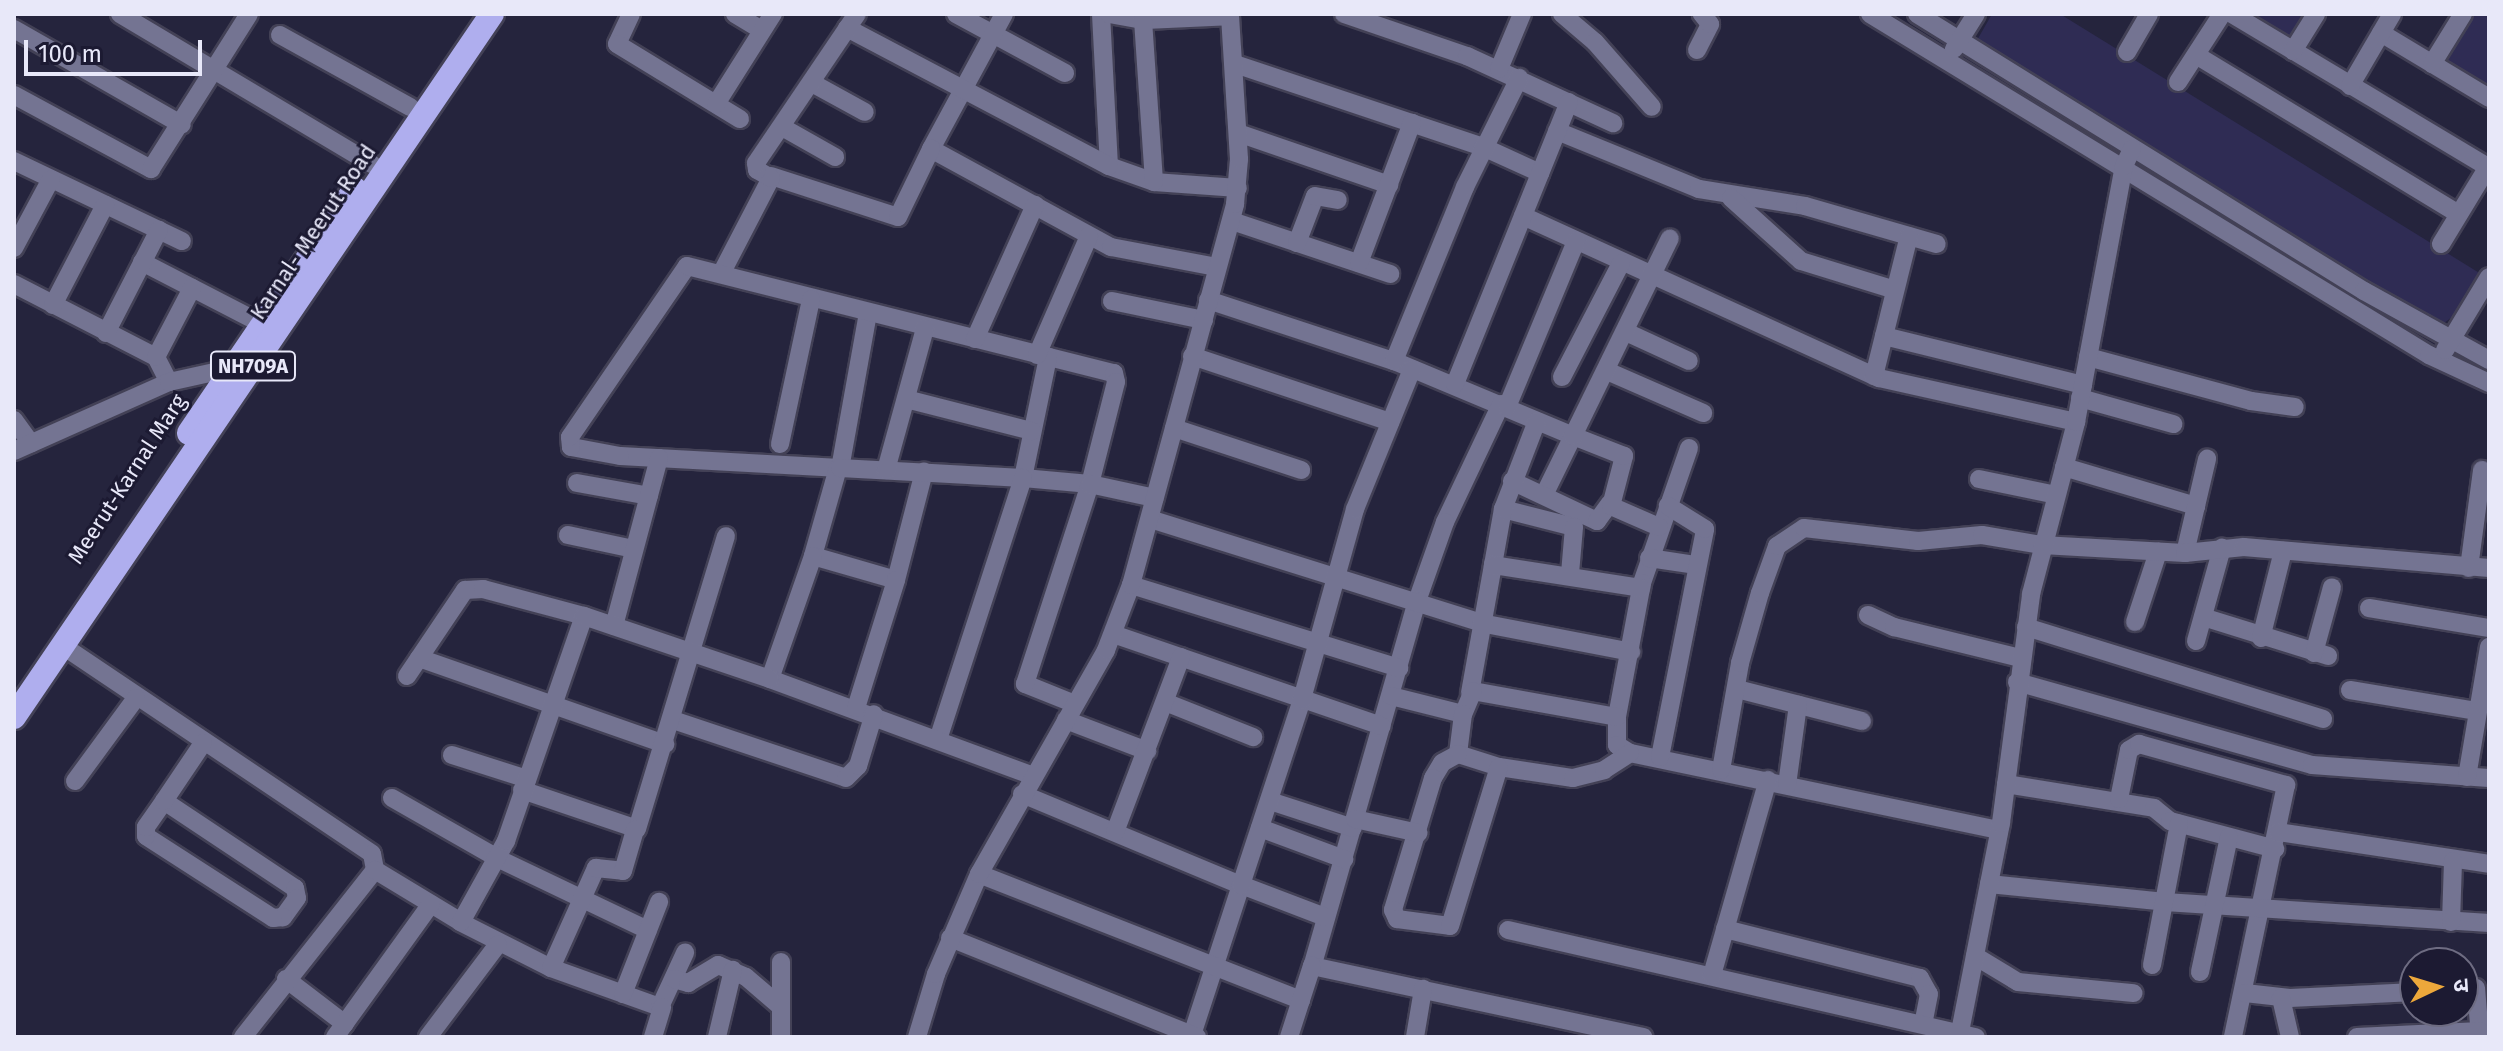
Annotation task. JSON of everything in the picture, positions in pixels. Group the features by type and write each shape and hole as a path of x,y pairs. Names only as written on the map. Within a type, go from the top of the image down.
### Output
{"highway":[{"name":"Meerut-Karnal Marg","path":"14,694 234,378 260,323 372,164 472,14"},
{"name":"Karnal- Meerut Road","path":"14,717 63,646 234,378 492,14"}],"street":[{"path":"120,14 149,21 215,70 372,164"},
{"path":"14,95 148,170 182,125 249,14"},
{"path":"631,14 617,44 740,119"},
{"path":"735,14 762,30"},
{"path":"716,104 773,14"},
{"path":"956,14 1065,73"},
{"path":"1004,14 964,91 931,149 898,217 771,176 755,167 852,21 964,91 1109,166 1154,182 1238,188"},
{"path":"1101,14 1109,166"},
{"path":"917,1037 950,938 979,874 1113,634 1131,585 1192,356 1232,221 1238,188 1238,133 1230,15 1143,20 1109,14"},
{"path":"1344,14 1391,21 1613,123"},
{"path":"1499,69 1522,14"},
{"path":"1562,14 1652,107"},
{"path":"1697,50 1710,24 1702,14"},
{"path":"1870,14 2438,360 2489,383"},
{"path":"1917,14 2450,342 2489,360"},
{"path":"1947,62 1976,14"},
{"path":"2127,52 2149,14"},
{"path":"2178,82 2222,14"},
{"path":"2232,14 2489,167 2441,244"},
{"path":"2293,51 2316,14"},
{"path":"2350,86 2392,14"},
{"path":"2432,64 2463,14"},
{"path":"1143,20 1154,182"},
{"path":"14,29 182,125"},
{"path":"2381,33 2489,98"},
{"path":"280,35 410,107"},
{"path":"2196,55 2459,214"},
{"path":"1235,64 1483,147 1540,173"},
{"path":"1394,361 1483,147 1519,78"},
{"path":"812,83 865,112"},
{"path":"1455,384 1569,102"},
{"path":"1359,263 1412,123"},
{"path":"782,127 835,157"},
{"path":"1557,131 1663,177 1731,198 1787,202 1937,244"},
{"path":"1238,133 1389,185"},
{"path":"931,149 1089,236 1127,252 1217,267"},
{"path":"1508,930 1965,1036 1975,956 2006,784 2020,658 2042,545 2076,422 2124,166 2132,149"},
{"path":"14,161 182,241"},
{"path":"721,274 771,176"},
{"path":"14,248 19,226 51,179"},
{"path":"1297,243 1315,196 1338,200"},
{"path":"1731,198 1801,261 1895,290"},
{"path":"53,305 105,205"},
{"path":"975,339 1035,205"},
{"path":"1523,216 1652,279 1874,376 2076,422"},
{"path":"1232,221 1390,274"},
{"path":"106,333 159,230"},
{"path":"939,737 1023,478 1043,356 1089,236"},
{"path":"1874,376 1909,236"},
{"path":"1545,493 1670,238"},
{"path":"1289,1037 1344,859 1417,601 1445,522 1504,406 1576,241"},
{"path":"142,262 260,323"},
{"path":"1562,377 1621,263"},
{"path":"1147,751 1070,712 1025,684 1090,484 1116,376 811,299 697,266 683,269 570,437 571,447 582,452 1023,478 1090,484 1155,498"},
{"path":"2438,360 2489,277"},
{"path":"14,284 156,357 169,382"},
{"path":"156,357 192,288"},
{"path":"780,444 811,299"},
{"path":"1208,300 1394,361 1624,456 1610,503 1599,521 1545,493 1512,481"},
{"path":"1112,301 1204,320"},
{"path":"770,679 813,556 839,468 868,313"},
{"path":"886,470 925,328"},
{"path":"1626,332 1689,361"},
{"path":"1884,336 2082,392 2173,424"},
{"path":"1192,356 1390,422"},
{"path":"2088,357 2251,401 2295,407"},
{"path":"950,938 1195,1036 1302,699 1335,576 1412,369"},
{"path":"1607,371 1703,413"},
{"path":"14,420 22,447 169,382 234,378"},
{"path":"906,399 1032,431"},
{"path":"1458,754 1503,509 1537,421"},
{"path":"1174,428 1301,470"},
{"path":"1689,448 1659,527 1641,588 1617,717 1617,745 1630,753 1999,830"},
{"path":"614,626 659,458"},
{"path":"2185,553 2207,459"},
{"path":"2064,467 2196,506"},
{"path":"2469,568 2482,470"},
{"path":"673,720 846,778 858,766 865,711 924,472"},
{"path":"1979,479 2056,495"},
{"path":"577,483 649,496"},
{"path":"1610,503 1659,527"},
{"path":"1660,757 1704,525 1668,506"},
{"path":"1503,509 1574,527 1570,574"},
{"path":"1150,519 1481,623 1631,652"},
{"path":"1721,770 1760,593 1777,546 1790,533 1816,528 1918,541 1982,535 2042,545 2185,553 2222,548 2283,551 2489,568"},
{"path":"568,535 634,549"},
{"path":"551,968 597,866 623,871 673,720 726,536"},
{"path":"2196,641 2222,548"},
{"path":"2261,638 2283,551"},
{"path":"2135,622 2158,552"},
{"path":"813,556 896,580"},
{"path":"1649,558 1696,565"},
{"path":"1493,565 1570,574 1641,588"},
{"path":"1131,585 1399,668"},
{"path":"2203,617 2321,655 2332,587"},
{"path":"407,676 465,590 483,589 584,616 865,711 939,737 1033,776"},
{"path":"2369,608 2489,628"},
{"path":"1868,615 1894,627 2020,658"},
{"path":"460,922 499,859 584,616"},
{"path":"2026,627 2323,719"},
{"path":"1113,634 1382,726"},
{"path":"63,646 372,854 375,870 460,922 498,944 551,968 662,1007"},
{"path":"2467,777 2489,647"},
{"path":"1115,832 1181,657"},
{"path":"419,658 665,744"},
{"path":"2017,682 2312,765 2489,778"},
{"path":"1737,689 1862,721"},
{"path":"2350,690 2477,711"},
{"path":"1470,693 1617,717"},
{"path":"1391,696 1463,714"},
{"path":"75,781 136,698"},
{"path":"1165,702 1253,737"},
{"path":"1787,785 1798,705"},
{"path":"164,801 295,888 297,898 283,917 273,918 146,836 164,801 203,743"},
{"path":"2119,799 2129,750 2143,745 2283,782 2288,791 2233,1037"},
{"path":"1499,767 1447,928 1397,919 1393,914 1439,766 1458,754 1499,767 1580,778 1630,753"},
{"path":"452,755 635,830"},
{"path":"1712,975 1768,780"},
{"path":"2006,784 2119,799 2154,808 2179,824 2229,837 2489,864"},
{"path":"1022,794 1325,917"},
{"path":"392,798 499,859 648,930"},
{"path":"1270,801 1354,823 1418,833"},
{"path":"2152,965 2179,824"},
{"path":"1260,828 1344,859"},
{"path":"2200,972 2229,837"},
{"path":"2451,922 2453,861"},
{"path":"243,1037 375,870"},
{"path":"979,874 1301,1000"},
{"path":"1989,884 2165,902 2489,923"},
{"path":"623,994 659,902"},
{"path":"286,979 340,1030 431,904"},
{"path":"1725,929 1920,978 1929,994 1923,1024"},
{"path":"428,1037 498,944"},
{"path":"653,1037 685,953"},
{"path":"1975,956 2018,982 2133,993"},
{"path":"781,962 781,1037"},
{"path":"674,979 688,983 712,965 733,970 781,1007"},
{"path":"1312,966 1643,1037"},
{"path":"717,1037 733,970"},
{"path":"1415,1037 1423,989"},
{"path":"2245,993 2281,998 2399,993"},
{"path":"2281,998 2290,1037"},
{"path":"2357,1037 2480,1034"}],"shaded area":[{"path":"1992,14 2060,14 2481,274 2452,317 2440,326 1976,42"},
{"path":"2253,14 2308,14 2293,39"},
{"path":"2473,14 2489,14 2489,88 2444,61"}]}
